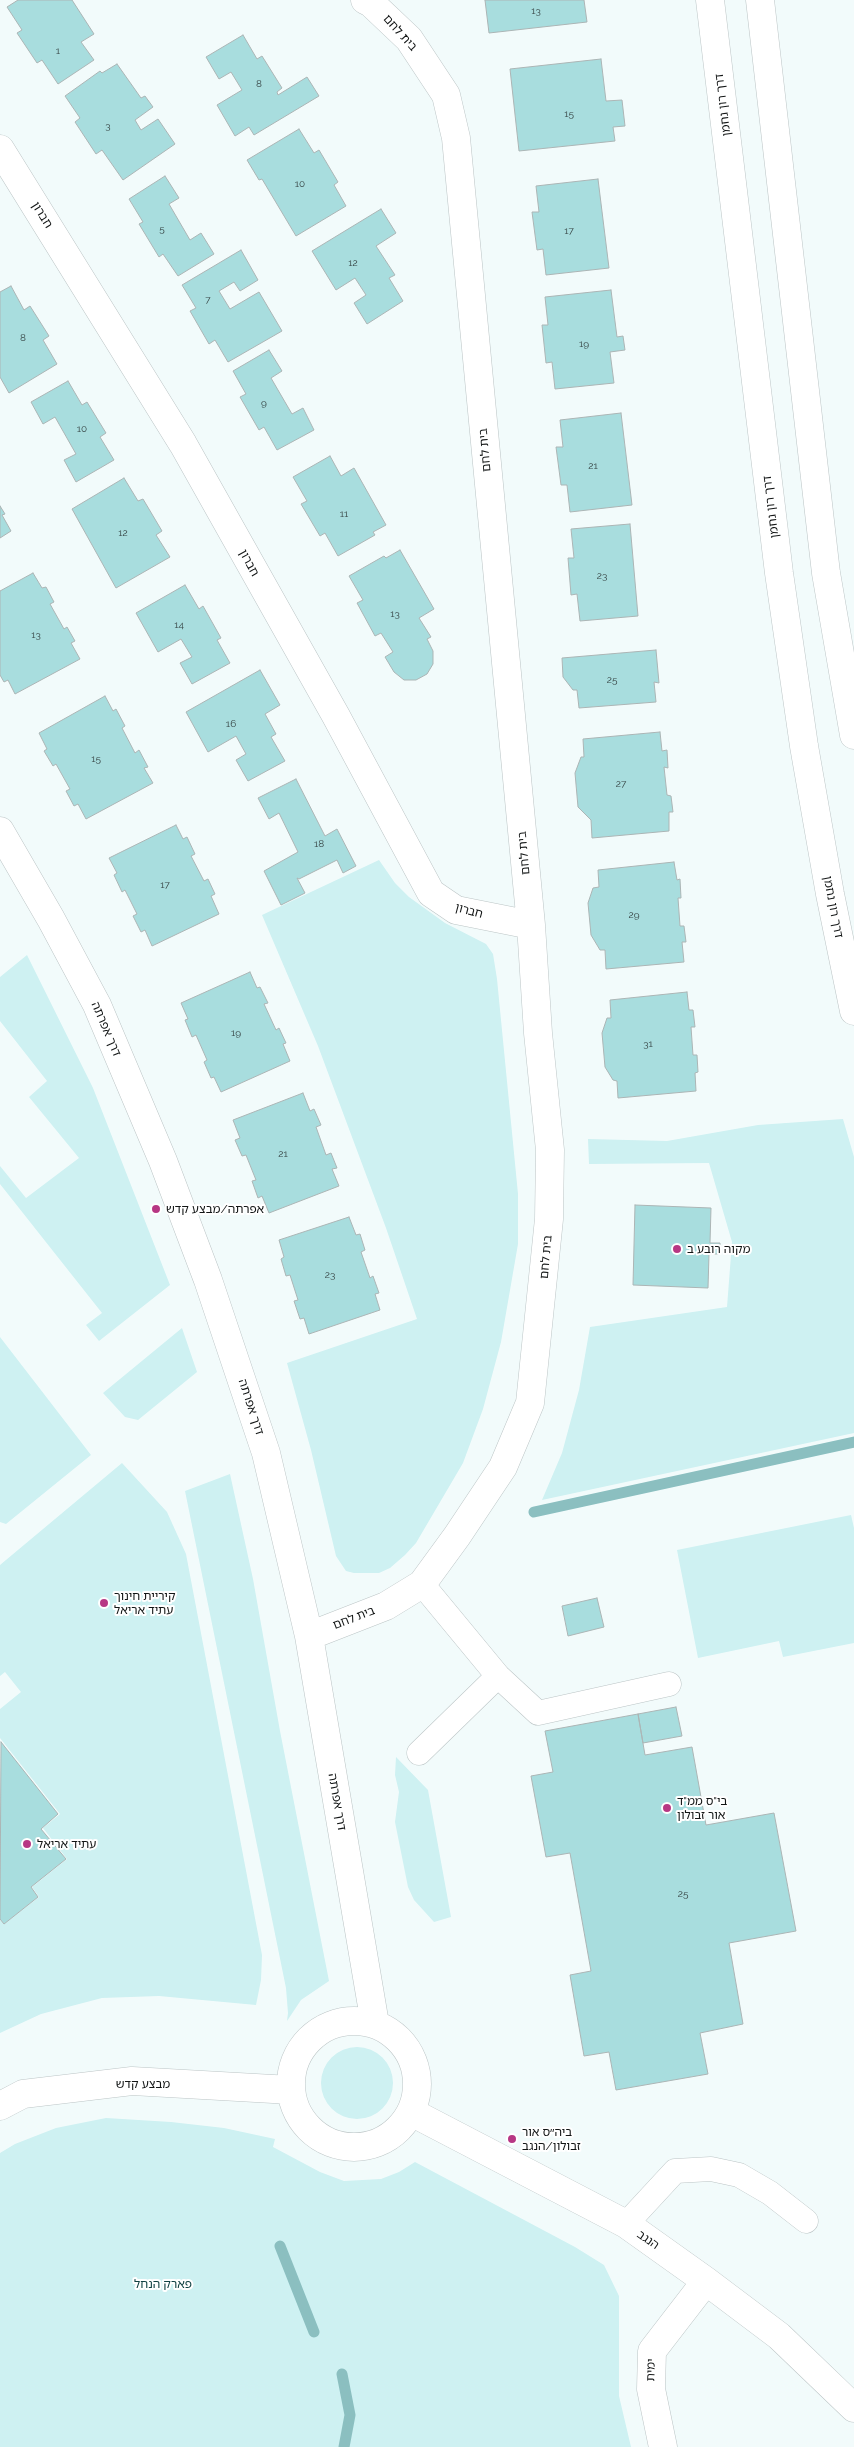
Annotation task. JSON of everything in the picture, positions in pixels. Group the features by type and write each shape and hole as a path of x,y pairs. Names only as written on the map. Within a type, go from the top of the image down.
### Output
{"street":[{"name":"דרך רון נחמן","path":"710,0 779,573 806,756 854,1011"},
{"path":"760,0 826,573 854,735"},
{"name":"בית לחם","path":"309,1636 386,1606 422,1584 503,1467 530,1403 549,1219 550,1160 531,925 456,138 446,94 409,39 369,1"},
{"name":"חברון","path":"0,149 183,444 336,716 431,893 456,910 531,925"},
{"name":"דרך אפרתה","path":"0,831 97,1005 184,1216 221,1317 266,1454 309,1636 375,2024"},
{"path":"353,2020 375,2024 394,2034 408,2051 416,2071 418,2091 413,2113 397,2131 378,2143 357,2148 335,2145 309,2129 297,2111 290,2090 292,2068 302,2048 312,2035 332,2025 353,2020"},
{"name":"מבצע קדש","path":"0,2106 23,2094 132,2081 290,2090"},
{"name":"הנגב","path":"413,2113 626,2224 779,2336 854,2408"},
{"name":"ימית","path":"663,2447 651,2389 652,2351 706,2281"}],"lane":[{"path":"422,1584 498,1676 538,1713 670,1684"},
{"path":"419,1753 498,1676"},
{"path":"626,2224 675,2171 711,2169 739,2175 770,2193 806,2222"}],"green space":[{"path":"379,860 395,883 409,897 445,923 486,944 493,954 518,1194 518,1244 501,1342 483,1409 463,1463 416,1543 405,1555 390,1568 379,1573 354,1573 346,1571 336,1556 311,1450 287,1363 417,1319 386,1228 318,1046 262,915"},
{"path":"27,955 93,1088 170,1285 99,1341 86,1325 102,1313 0,1184 0,1166 26,1198 79,1158 29,1097 47,1081 0,1021 0,977"},
{"path":"843,1119 854,1157 854,1433 542,1500 562,1453 579,1390 590,1327 727,1307 732,1242 709,1163 589,1164 588,1139 667,1141 758,1125"},
{"path":"182,1328 197,1372 138,1420 125,1417 103,1393"},
{"path":"0,1337 91,1455 6,1524 0,1522"},
{"name":"קיריית חינוך עתיד אריאל","path":"122,1463 167,1512 186,1554 262,1955 261,1980 256,2005 159,1996 102,1998 41,2014 0,2033 0,1920 4,1924 39,1897 32,1887 67,1859 43,1828 60,1814 0,1738 0,1709 21,1692 5,1672 0,1676 0,1565"},
{"path":"230,1474 253,1579 280,1731 329,1981 301,2000 287,2021 286,1988 185,1491"},
{"path":"851,1515 854,1528 854,1643 783,1657 779,1641 698,1658 677,1550"},
{"path":"396,1757 428,1790 451,1917 434,1922 414,1900 408,1887 395,1822 399,1792 395,1775"},
{"path":"357,2047 377,2053 387,2063 393,2083 387,2103 377,2113 357,2119 337,2113 327,2103 321,2083 327,2063 337,2053"},
{"name":"פארק הנחל","path":"106,2118 171,2122 224,2128 275,2139 273,2147 320,2172 344,2181 381,2179 399,2172 415,2162 575,2247 604,2265 619,2296 619,2396 631,2447 0,2447 0,2153 15,2144 56,2128"}],"building":[{"path":"18,0 72,0 94,34 81,42 94,60 58,84 42,60 37,63 17,33 22,30 7,7"},
{"path":"485,0 584,0 587,22 489,33"},
{"path":"243,35 257,59 262,56 282,88 277,92 278,95 307,77 319,96 254,135 249,127 235,136 217,105 242,90 231,72 219,79 206,57"},
{"path":"601,59 606,101 622,100 625,126 613,127 615,141 519,151 510,69"},
{"path":"117,64 141,98 145,96 153,107 135,120 141,130 158,119 175,144 123,180 102,150 96,154 75,122 80,118 65,96 100,71 102,73"},
{"path":"299,129 314,153 319,150 338,182 334,185 346,206 296,236 262,179 259,180 247,160"},
{"path":"165,176 179,198 169,204 190,240 201,233 214,254 178,276 163,254 159,257 139,224 143,222 129,199"},
{"path":"598,179 609,268 546,275 543,249 537,250 532,212 539,212 536,186"},
{"path":"381,209 396,233 376,246 395,275 389,278 403,301 367,324 354,303 366,295 355,278 336,290 312,251"},
{"path":"241,250 258,280 240,291 234,282 219,291 230,309 259,292 282,331 228,362 215,340 209,344 190,311 196,308 182,285"},
{"path":"11,286 24,310 30,306 49,336 43,340 57,364 9,393 0,377 0,292"},
{"path":"611,290 617,337 623,336 625,350 610,352 614,383 555,389 552,362 546,363 542,325 548,325 545,297"},
{"path":"269,350 282,371 271,378 292,414 303,408 314,430 277,450 264,427 259,430 240,397 246,394 233,371"},
{"path":"68,381 82,405 87,402 106,433 100,437 114,460 76,482 64,460 76,454 55,417 43,424 31,402"},
{"path":"621,413 632,505 570,512 567,485 561,485 556,447 563,447 560,420"},
{"path":"330,456 341,476 354,468 386,525 373,532 375,535 338,556 325,533 320,536 301,504 307,501 293,477"},
{"path":"124,478 138,501 143,499 162,531 156,535 170,557 116,588 72,509"},
{"path":"0,506 5,514 2,515 11,531 0,538"},
{"path":"630,524 638,616 580,621 577,594 571,595 568,558 574,558 571,529"},
{"path":"400,550 434,609 419,618 431,637 427,639 433,651 433,664 427,674 416,680 404,680 394,672 385,657 393,652 381,633 375,636 357,603 363,600 349,576 384,556 386,558"},
{"path":"33,573 42,588 46,587 54,602 50,604 64,629 67,627 75,641 71,643 80,659 15,694 8,680 4,682 0,675 0,591"},
{"path":"185,585 199,609 203,606 221,638 217,640 230,663 192,684 180,663 192,657 181,639 158,652 136,613"},
{"path":"656,650 659,683 654,682 656,702 579,708 577,690 573,690 563,677 562,658"},
{"path":"260,670 280,705 265,714 276,734 271,737 285,761 248,781 236,760 246,754 236,736 208,752 186,712"},
{"path":"105,696 113,711 116,709 125,726 122,728 135,753 139,750 148,767 144,768 153,783 86,819 78,804 74,806 66,791 70,789 56,764 53,766 44,751 47,749 39,733"},
{"path":"660,732 662,751 667,750 668,768 664,767 667,795 671,796 673,812 669,812 669,831 592,838 591,820 578,807 575,773 581,757 584,757 583,739"},
{"path":"296,779 325,836 337,829 356,866 343,873 337,860 299,879 297,878 305,893 281,905 264,871 298,852 279,813 269,819 258,798"},
{"path":"176,825 183,839 187,837 195,854 191,856 204,881 208,879 215,894 211,896 219,914 152,946 145,930 141,932 133,916 137,914 125,890 122,892 114,875 117,873 109,858"},
{"path":"674,862 677,880 680,879 681,898 678,898 680,926 684,926 686,942 682,942 684,962 606,969 605,950 600,950 591,935 588,903 593,888 599,887 598,870"},
{"path":"250,972 257,988 260,987 268,1003 264,1004 276,1030 279,1028 286,1043 283,1044 290,1061 221,1092 214,1077 211,1078 204,1062 207,1060 196,1035 192,1037 185,1020 188,1019 181,1003"},
{"path":"687,992 689,1010 693,1010 695,1027 691,1027 693,1055 697,1055 696,1091 618,1098 617,1081 613,1080 605,1067 602,1033 607,1018 611,1018 610,1000"},
{"path":"303,1093 310,1111 314,1109 321,1125 316,1127 326,1155 331,1153 337,1168 332,1169 339,1186 269,1213 262,1196 258,1198 252,1181 256,1180 246,1155 242,1156 235,1140 240,1138 233,1120"},
{"name":"מקוה רובע ב","path":"635,1205 711,1208 710,1243 720,1243 720,1254 709,1254 708,1288 633,1285"},
{"path":"349,1217 356,1235 360,1234 365,1250 361,1252 370,1278 373,1276 379,1293 375,1294 380,1310 309,1334 304,1318 300,1319 294,1301 298,1300 290,1275 286,1276 281,1259 284,1257 279,1240"},
{"path":"597,1598 604,1627 568,1636 562,1606"},
{"path":"676,1707 682,1736 643,1743 638,1714"},
{"path":"638,1714 645,1755 692,1747 706,1825 774,1813 796,1931 729,1943 743,2024 700,2033 708,2074 616,2090 609,2052 584,2056 570,1975 591,1971 570,1853 546,1857 531,1776 553,1772 545,1731"},
{"name":"עתיד אריאל","path":"1,1742 58,1814 41,1829 66,1859 31,1887 38,1897 4,1924 0,1919"}],"waterway":[{"path":"534,1512 854,1442"},
{"path":"280,2246 314,2332"},
{"path":"342,2374 350,2415 344,2447"}],"place":[{"name":"אפרתה/מבצע קדש","path":"156,1209"},
{"name":"מקוה רובע ב","path":"677,1249"},
{"name":"קיריית חינוך עתיד אריאל","path":"104,1603"},
{"name":"בי\"ס ממ\"ד אור זבולון","path":"667,1808"},
{"name":"עתיד אריאל","path":"27,1844"},
{"name":"ביה״ס אור זבולון/הנגב","path":"512,2139"}]}
